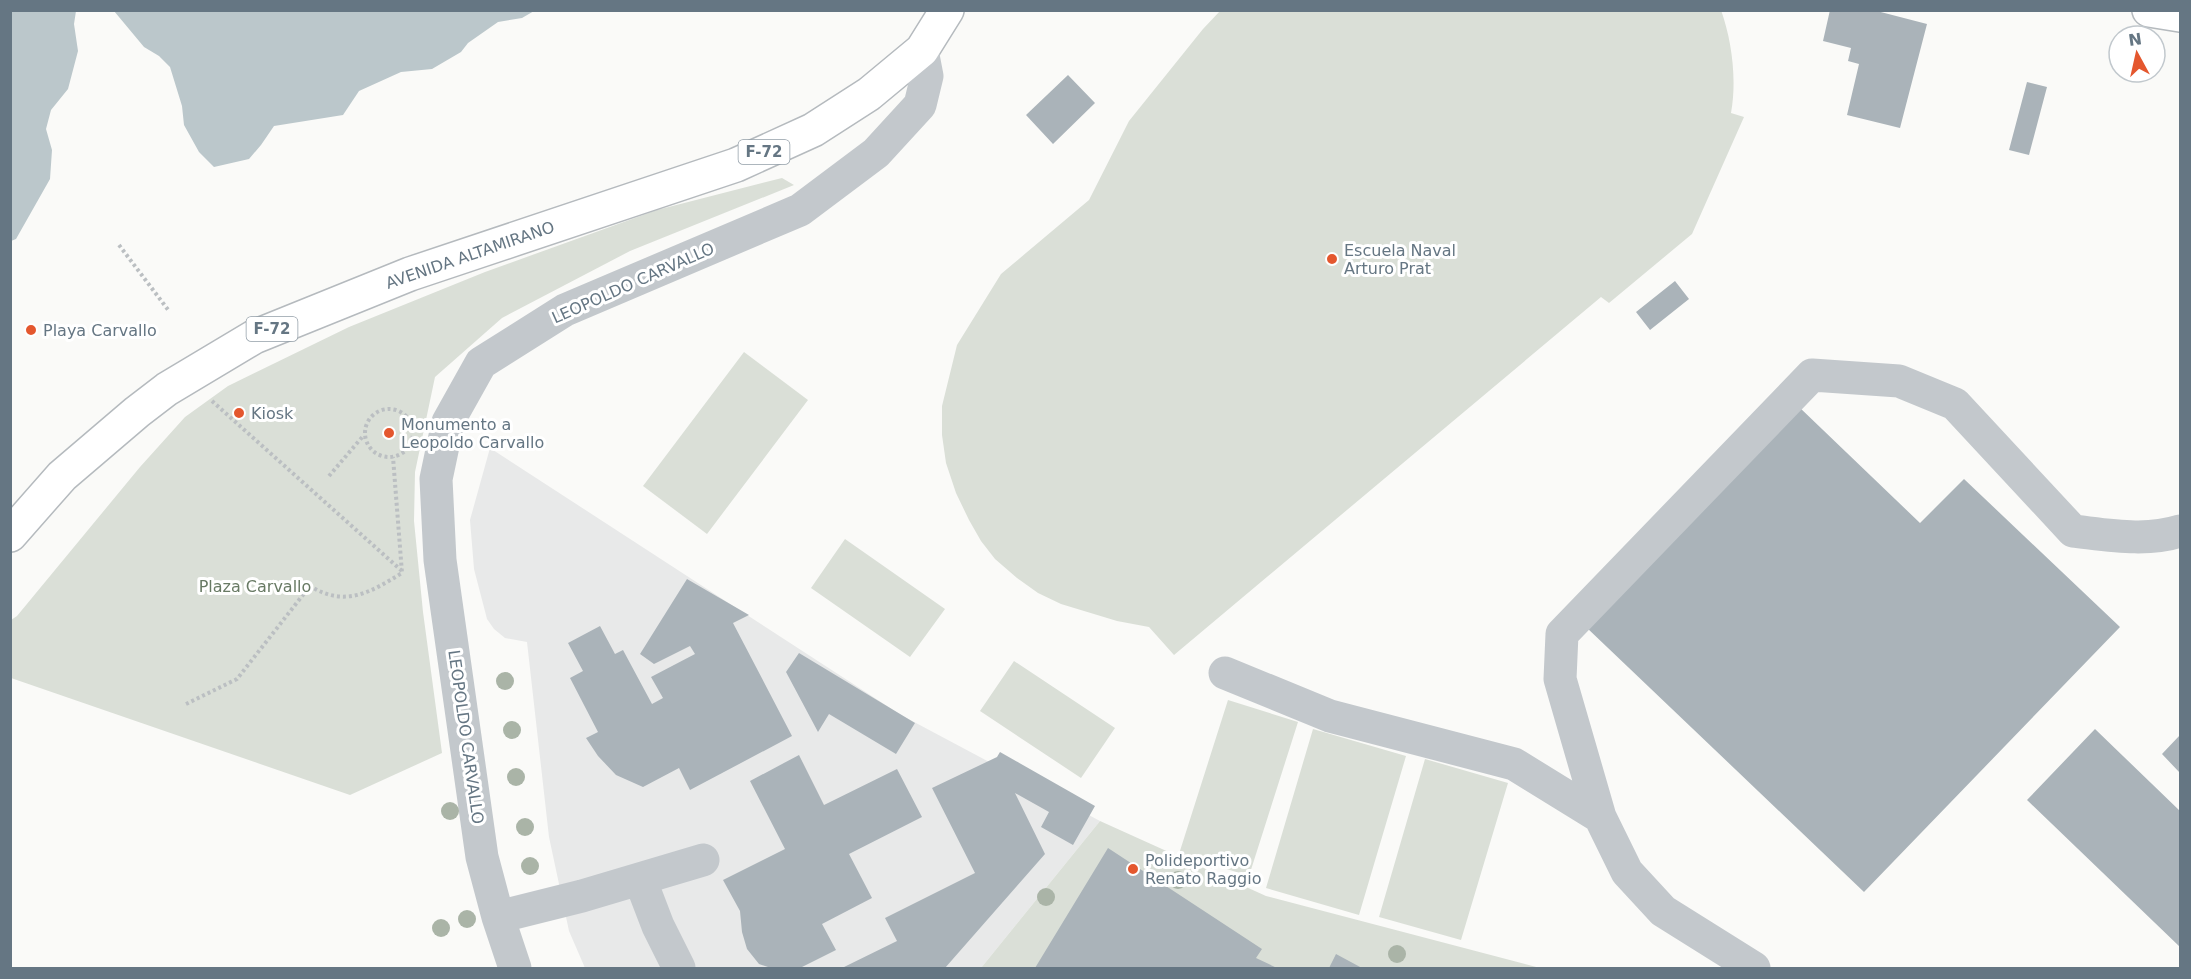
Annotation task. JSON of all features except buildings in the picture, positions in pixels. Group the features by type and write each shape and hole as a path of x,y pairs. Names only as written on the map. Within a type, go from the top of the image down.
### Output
{"main road":[{"name":"AVENIDA ALTAMIRANO","path":"10,534 62,476 137,412 186,377 254,337 410,274 736,165 813,130 869,94 921,50 947,10"},
{"path":"2149,10 2181,15"}],"street":[{"name":"LEOPOLDO CARVALLO","path":"511,966 482,857 440,560 436,478 448,422 481,363 566,310 800,210 876,153 921,105 927,75 921,50"},
{"path":"1754,969 1663,911 1627,872 1600,817 1560,679 1562,634 1812,375 1899,381 1955,404 2073,531 2121,537 2152,537 2181,531"},
{"path":"1226,673 1330,716 1514,764 1600,817"},
{"path":"498,917 703,860"},
{"path":"640,879 658,926 679,969"}],"path":[{"path":"119,245 169,310"},
{"path":"186,377 402,573"},
{"path":"329,476 365,434 369,419 381,410 389,409 404,414 413,427 411,443 400,455 393,457 384,457 371,449 365,434"},
{"path":"393,457 402,573"},
{"path":"186,704 237,679 310,586 324,595 346,597 373,591 402,573 440,560"}],"shaded area":[{"path":"11,10 76,11 74,24 78,51 68,89 51,110 46,129 52,150 50,179 16,239 11,241"},
{"path":"114,11 534,11 522,18 498,22 468,43 461,52 432,69 401,72 359,91 343,115 274,126 249,159 214,167 199,152 184,125 182,106 170,67 159,56 144,47"},
{"path":"490,448 901,715 1100,821 981,968 585,968 569,931 549,837 527,642 505,638 494,629 487,619 474,569 470,520"}],"green space":[{"path":"1721,10 1732,61 1734,87 1731,113 1744,117 1692,234 1609,303 1601,297 1174,655 1149,627 1117,621 1061,604 1038,593 995,559 981,541 956,493 946,463 942,435 942,406 957,345 1001,274 1089,200 1129,121 1220,11"},
{"name":"Plaza Carvallo","path":"782,178 794,185 630,251 502,318 435,377 415,472 414,521 423,612 442,753 350,795 11,678 11,620 17,616 140,467 185,417 228,386 349,327 485,272 657,210"},
{"path":"744,352 808,400 707,534 643,486"},
{"path":"845,539 945,609 910,657 811,588"},
{"path":"1014,661 1115,728 1081,778 980,711"},
{"path":"1228,700 1298,722 1249,876 1179,854"},
{"path":"1313,729 1406,756 1359,915 1266,888"},
{"path":"1425,759 1508,783 1461,940 1379,917"},
{"name":"Polideportivo Renato Raggio","path":"1100,821 1266,896 1540,968 981,968"}],"place":[{"name":"Escuela Naval Arturo Prat","path":"1332,259"},
{"name":"Playa Carvallo","path":"31,330"},
{"name":"Kiosk","path":"239,413"},
{"name":"Monumento a Leopoldo Carvallo","path":"389,433"},
{"name":"Polideportivo Renato Raggio","path":"1133,869"}]}
